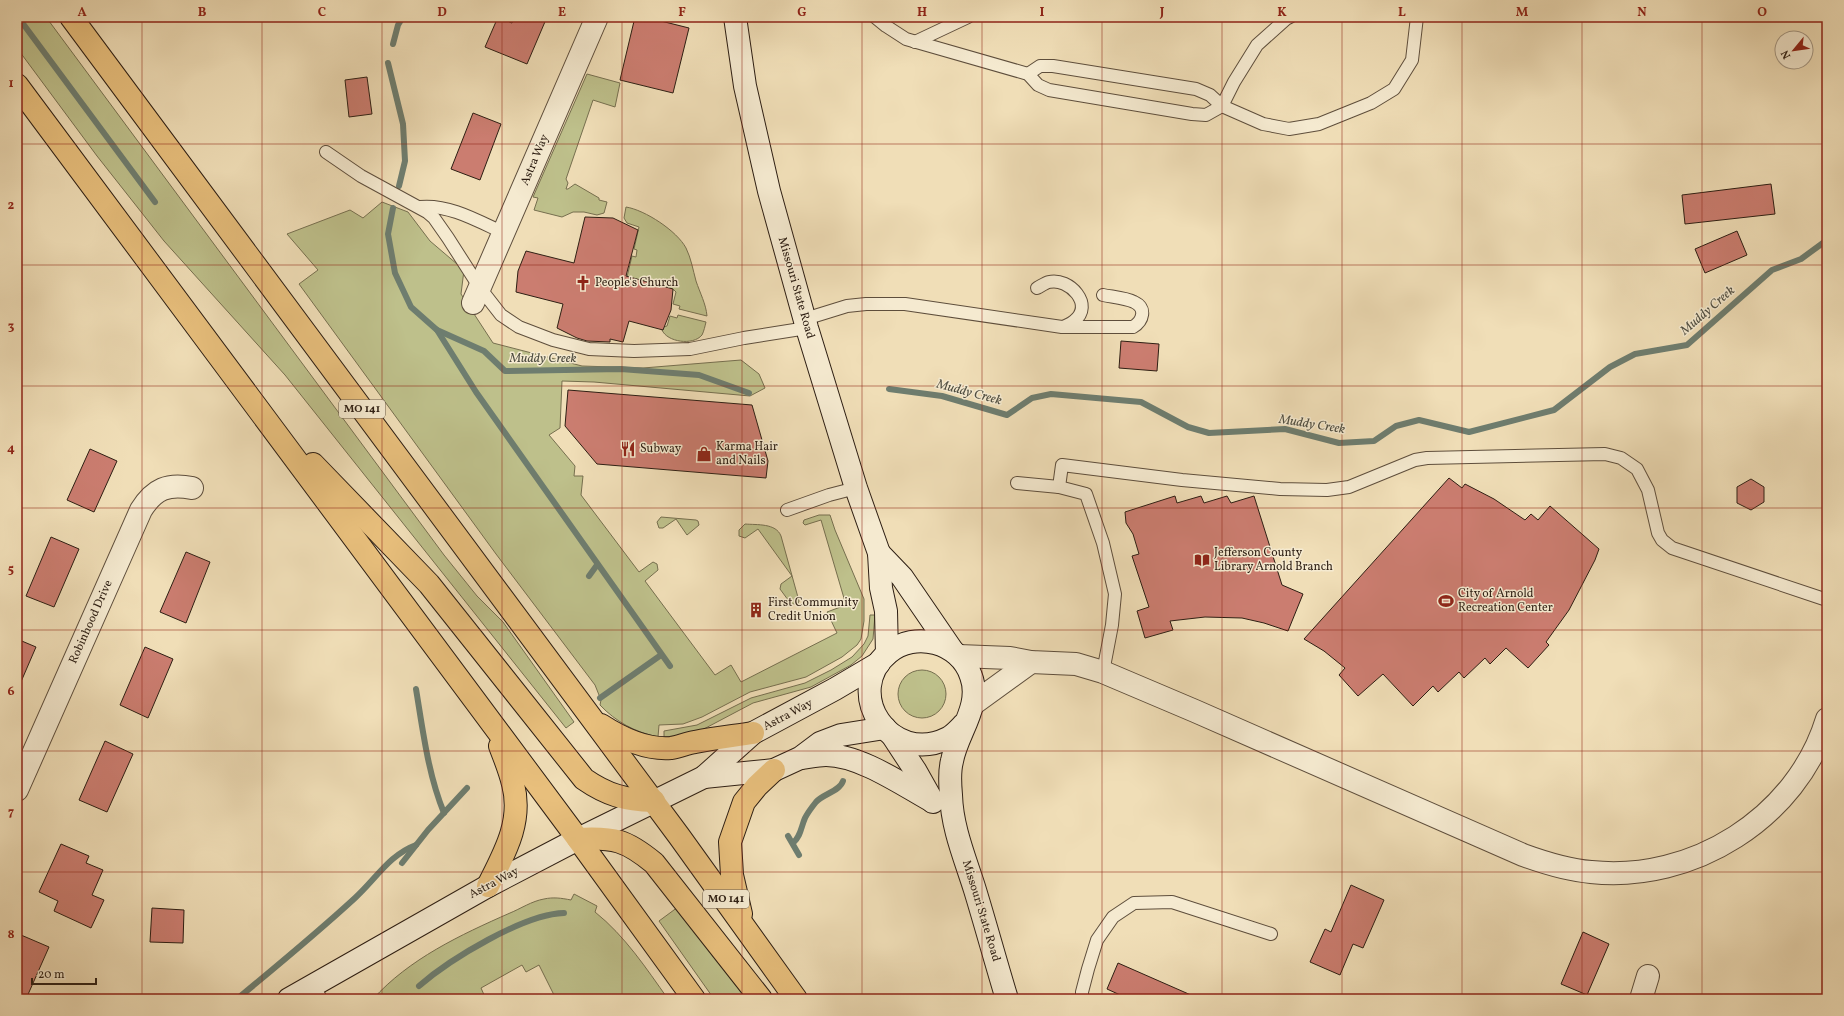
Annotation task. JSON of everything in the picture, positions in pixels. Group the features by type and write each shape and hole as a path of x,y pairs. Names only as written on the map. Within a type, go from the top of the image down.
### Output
{"highway":[{"name":"MO 141","path":"71,17 654,801 743,923 796,999"},
{"path":"17,85 578,839 694,999"},
{"path":"252,401 429,584 584,779 600,790 617,796 654,801"},
{"path":"594,721 618,736 637,743 656,747 671,748 695,742 753,733"},
{"path":"488,886 512,833 516,817 513,785 494,728"},
{"path":"743,923 732,875 730,842 744,802 757,786 774,770"},
{"path":"578,839 600,838 619,840 636,848 654,863 761,999"}],"street":[{"name":"Astra Way","path":"477,296 597,17"},
{"name":"Missouri State Road","path":"735,17 745,86 768,191 806,323 856,488 878,554 881,588 886,611 883,658"},
{"name":"Robinhood Drive","path":"17,790 141,510 156,492 181,486 192,488"},
{"name":"Missouri State Road","path":"878,554 902,577 955,653"},
{"path":"913,641 926,641 940,644 955,653 964,662 972,676 974,693 973,704 964,724 950,737 931,745 910,744 888,732 878,721 871,702 871,681 883,658 900,645 913,641"},
{"path":"955,653 1010,658 1031,662 1076,664 1102,672 1196,711 1523,855 1548,864 1592,872 1628,873 1666,868 1712,851 1741,834 1766,815 1789,790 1807,765 1822,738 1827,719"},
{"name":"Astra Way","path":"289,999 317,992 488,886 578,839 704,777 753,733 835,689 883,658"},
{"path":"973,704 1031,662"},
{"name":"Missouri State Road","path":"964,724 952,760 950,775 953,824 1007,999"},
{"name":"Astra Way","path":"704,777 774,770 800,758 820,743 841,735 888,732"},
{"name":"Missouri State Road","path":"888,732 915,770 932,801 953,824"},
{"path":"800,758 827,755 852,760 874,769 932,801"},
{"path":"1641,999 1648,976"}],"lane":[{"path":"875,17 898,34 915,42 1028,74 1038,85 1049,90 1192,114 1206,115 1222,106 1234,82 1257,45 1290,17"},
{"path":"915,42 968,17"},
{"path":"1028,74 1040,66 1053,66 1196,89 1210,95 1222,106 1263,124 1289,129 1319,124 1371,103 1394,89 1412,60 1417,17"},
{"path":"326,152 361,176 420,207 434,218 463,259 477,296 501,315 519,327 553,340 589,349 634,351 690,349 806,323 847,306 866,304 905,304 1062,327 1133,327 1140,323 1143,314 1141,308 1134,302 1103,295"},
{"path":"420,207 434,206 448,210 504,232"},
{"path":"1037,288 1049,282 1061,282 1079,294 1081,310 1078,317 1074,322 1062,327"},
{"path":"1060,486 1062,465 1227,484 1280,489 1327,490 1348,487 1415,460 1427,458 1605,454 1621,458 1637,469 1648,490 1658,533 1662,540 1672,548 1827,600"},
{"path":"1017,483 1060,486 1086,494 1102,543 1115,594 1112,625 1102,672"},
{"path":"787,510 829,495 856,488"},
{"path":"1082,999 1082,992 1097,940 1113,917 1134,903 1172,902 1271,934"}],"green space":[{"path":"17,17 46,17 444,555 477,596 503,622 574,722 566,728 285,375 164,241 97,156 17,48"},
{"path":"587,74 620,83 615,107 593,100 566,179 568,183 566,189 575,184 599,198 599,200 607,202 604,213 597,215 584,212 573,212 562,217 534,210 538,198 533,197"},
{"path":"382,202 408,212 430,241 464,270 461,294 493,343 582,366 643,368 741,360 759,374 765,388 750,396 594,382 562,381 560,428 549,435 575,466 574,476 583,476 581,495 639,572 653,562 657,564 658,570 645,581 715,675 731,665 741,682 837,633 827,612 846,605 821,520 805,525 803,523 804,520 819,515 830,515 864,599 864,621 861,639 857,645 842,657 806,677 750,692 702,717 683,724 659,725 658,737 626,726 606,711 600,705 601,700 595,685 496,554 299,284 318,270 287,234 350,210 363,218"},
{"path":"626,207 642,212 660,222 682,241 689,256 696,281 703,298 707,316 679,309 680,306 673,304 676,292 674,290 627,277 632,256 636,257 637,250 634,249 639,227 627,223 624,218"},
{"path":"678,315 706,322 702,335 693,341 680,341 674,340 665,334 662,330 663,327 667,326 670,316 677,318"},
{"path":"661,517 696,520 698,521 699,525 687,535 676,519 663,528 659,528 657,522"},
{"path":"745,524 771,527 779,532 781,536 799,601 798,604 791,604 780,589 781,584 792,576 758,529 745,538 739,536 739,530"},
{"path":"870,615 875,615 873,639 862,656 851,665 811,687 753,703 700,731 664,737 664,731 697,725 751,698 805,683 831,670 852,657 864,644 868,636"},
{"path":"917,670 927,670 939,677 946,689 946,699 939,711 927,718 917,718 909,714 902,707 898,699 898,689 902,681 909,674"},
{"path":"574,894 597,906 595,912 616,931 643,964 668,999 556,999 539,965 526,972 522,965 481,988 485,997 482,999 373,999 387,985 419,960 454,939 535,901 551,898 571,900"},
{"path":"678,907 748,999 714,999 659,921"}],"building":[{"path":"498,17 512,23 514,17 547,17 527,64 485,47"},
{"path":"635,17 645,17 689,28 673,93 620,80"},
{"path":"367,77 372,114 349,117 345,80"},
{"path":"473,113 501,124 480,180 451,169"},
{"path":"1771,184 1775,214 1685,224 1682,195"},
{"name":"People's Church","path":"585,217 613,218 638,230 626,276 673,289 671,310 663,330 629,321 623,342 610,339 610,342 587,341 577,338 557,328 563,304 516,292 518,271 526,251 574,263"},
{"path":"1737,231 1747,255 1705,273 1695,249"},
{"path":"1121,341 1159,344 1157,371 1119,368"},
{"path":"568,390 752,405 768,461 766,478 597,464 565,426"},
{"path":"90,449 117,461 94,512 67,500"},
{"path":"1449,478 1462,488 1465,484 1494,499 1525,520 1531,514 1538,520 1550,506 1599,549 1595,560 1569,610 1546,642 1549,645 1528,668 1506,648 1490,664 1485,658 1464,678 1459,672 1438,692 1433,686 1413,706 1383,674 1358,696 1339,675 1345,668 1324,651 1304,639"},
{"path":"1751,479 1764,487 1764,502 1751,510 1737,503 1737,487"},
{"path":"1175,496 1177,503 1201,496 1204,503 1227,496 1231,503 1254,496 1282,585 1303,594 1288,631 1242,618 1205,617 1170,621 1173,630 1145,638 1137,611 1149,607 1132,556 1139,554 1133,534 1126,523 1125,512"},
{"path":"51,537 79,549 54,607 26,596"},
{"path":"186,552 210,562 186,623 160,612"},
{"path":"17,639 36,647 17,691"},
{"path":"145,647 173,659 148,718 120,705"},
{"path":"105,741 133,754 107,812 79,800"},
{"path":"61,844 89,856 86,863 103,870 92,895 104,900 91,928 54,911 58,901 39,892"},
{"path":"1351,885 1384,900 1363,948 1353,944 1340,975 1310,962 1325,929 1331,932"},
{"path":"152,908 184,910 183,943 150,942"},
{"path":"1583,932 1609,944 1587,995 1561,984"},
{"path":"21,935 49,947 26,999 17,999 17,945"},
{"path":"1118,963 1200,999 1129,999 1107,989"}],"waterway":[{"path":"18,17 155,202"},
{"name":"Muddy Creek","path":"393,44 398,25 403,17"},
{"name":"Muddy Creek","path":"388,63 403,124 405,161 399,186"},
{"name":"Muddy Creek","path":"393,208 388,234 395,273 411,307 437,330 484,351 505,371 621,369 699,375 749,393"},
{"name":"Muddy Creek","path":"889,389 942,396 1007,415 1032,398 1051,394 1141,402 1188,427 1209,433 1285,429 1339,443 1374,441 1396,426 1419,420 1469,432 1554,410 1610,367 1635,354 1687,345 1772,270 1801,259 1827,240"},
{"path":"437,330 476,392 670,666"},
{"path":"589,576 597,565"},
{"path":"600,698 661,655"},
{"path":"416,689 430,768 438,798 444,813"},
{"path":"793,843 799,834 806,816 816,802 835,790 843,781"},
{"path":"402,863 428,830 467,788"},
{"path":"788,836 799,855"},
{"path":"237,999 341,911 363,891 390,861 406,849 416,845"},
{"path":"419,986 449,963 509,929 548,915 564,913"}],"place":[{"name":"People's Church","path":"583,283"},
{"name":"Subway","path":"628,449"},
{"name":"Karma Hair and Nails","path":"704,454"},
{"name":"Jefferson County Library Arnold Branch","path":"1202,560"},
{"name":"City of Arnold Recreation Center","path":"1446,601"},
{"name":"First Community Credit Union","path":"756,610"}]}
